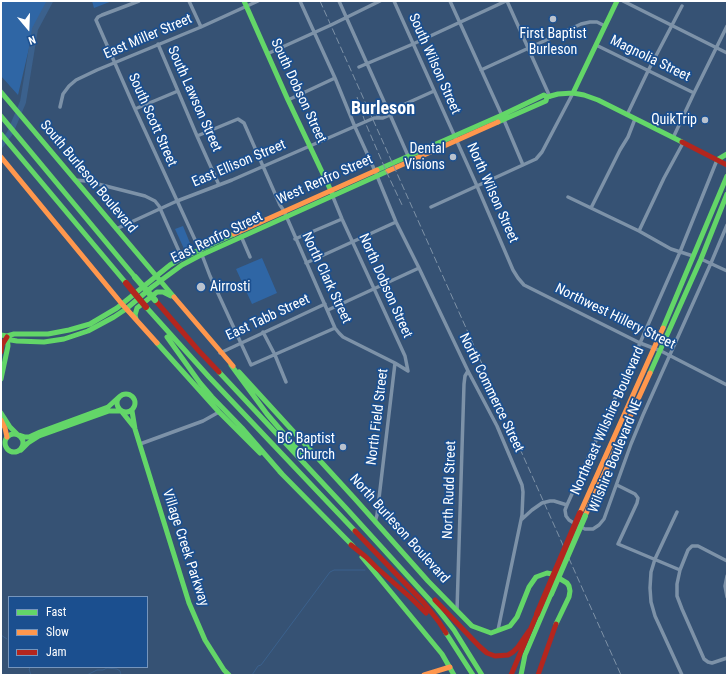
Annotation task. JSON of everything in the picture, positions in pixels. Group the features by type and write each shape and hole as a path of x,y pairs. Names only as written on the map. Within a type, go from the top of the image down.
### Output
{"main road":[{"path":"617,1 572,93 598,100 727,166"},
{"name":"South Dobson Street","path":"246,4 267,54 332,194"},
{"name":"West Renfro Street","path":"376,174 503,117 546,101 549,97 558,94 572,93"},
{"name":"South Burleson Boulevard","path":"3,94 158,279"},
{"path":"1,116 135,277 199,351 436,607 454,630 482,675"},
{"path":"1,134 146,307 209,377 424,603 439,622 474,675"},
{"path":"716,160 727,154"},
{"path":"1,157 124,306 219,412 351,545 437,649 454,675"},
{"name":"West Renfro Street","path":"395,169 410,159"},
{"name":"East Renfro Street","path":"158,279 201,253 241,234 376,174 395,169"},
{"name":"Northeast Wilshire Boulevard","path":"511,675 529,631 582,515 727,176"},
{"name":"Northeast Wilshire Boulevard","path":"521,675 525,655 582,515 661,351 701,259 727,194"},
{"path":"4,335 11,340 48,341 64,339 88,331 114,317 124,306 158,279 170,266 182,258 201,253"},
{"name":"North Burleson Boulevard","path":"158,279 220,353 244,376 428,581 472,626 491,633 498,631"},
{"path":"136,319 135,314 137,308 157,292 163,292 173,297"},
{"path":"64,339 65,335 88,327 90,324 112,311 124,306"},
{"path":"146,307 200,383 282,474"},
{"path":"4,335 48,334 90,324"},
{"path":"1,352 4,335"},
{"path":"1,379 8,346 4,335"},
{"path":"231,365 268,414 342,501 344,507"},
{"name":"Village Creek Parkway","path":"135,429 118,408 118,400 122,395 128,394 133,397 136,403 132,411 135,429 194,615 205,640 224,672 230,675"},
{"path":"119,397 108,407 29,437 12,434 7,437 4,443 6,449 15,452 40,436 109,411 115,410 127,413 132,411"},
{"path":"1,413 10,427 22,439 23,444 20,450"},
{"path":"1,420 7,437"},
{"path":"351,545 423,610 464,659"},
{"path":"390,556 404,566 487,653 495,656 508,655 518,647 529,631"},
{"path":"498,631 510,626 517,617 529,587 536,577 547,573 552,574 567,583 570,591 569,596 556,625 538,675"},
{"path":"424,675 450,667"}],"street":[{"name":"South Scott Street","path":"139,1 102,15 96,20 251,365 274,355"},
{"path":"189,1 201,27"},
{"name":"East Miller Street","path":"60,107 63,94 76,80 201,27 246,4 258,1"},
{"name":"North Commerce Street","path":"300,1 335,78 396,222 468,371 497,426 522,484 523,499 520,520 498,631"},
{"path":"339,1 386,106 390,111 391,118 410,159"},
{"path":"267,54 380,1"},
{"name":"South Wilson Street","path":"394,1 456,138"},
{"path":"450,1 503,117 523,166"},
{"path":"359,67 507,1 529,48 549,97"},
{"path":"623,1 727,53"},
{"path":"627,115 671,25 682,6"},
{"path":"481,70 581,24 597,22 605,26"},
{"path":"673,138 727,26"},
{"name":"South Lawson Street","path":"158,44 219,185"},
{"name":"Magnolia Street","path":"596,45 694,93"},
{"path":"288,100 335,78"},
{"path":"135,109 178,91"},
{"name":"East Ellison Street","path":"378,116 382,118 389,115 390,111 434,91"},
{"path":"431,207 536,160 572,93"},
{"name":"East Ellison Street","path":"116,229 177,201 263,167 373,119 378,116 379,112 387,109 390,111"},
{"name":"North Clark Street","path":"197,136 238,119 244,123 335,328 343,337 395,363"},
{"path":"591,208 628,137 635,119"},
{"name":"North Wilson Street","path":"456,138 507,254"},
{"path":"639,231 664,178 683,143"},
{"name":"Wilshire Boulevard NE","path":"716,160 680,252 565,510 566,516 577,526 585,529 593,529 604,519 631,444 727,225"},
{"path":"74,180 86,181 146,197 154,201 160,209 182,258"},
{"name":"North Dobson Street","path":"332,194 352,242 404,356 408,371 395,363"},
{"path":"568,197 671,248 693,256"},
{"path":"295,239 342,219"},
{"path":"306,263 396,222"},
{"path":"241,234 250,257"},
{"name":"Northwest Hillery Street","path":"507,254 513,270 524,285 640,343 670,355 727,385"},
{"path":"701,259 727,271"},
{"name":"East Tabb Street","path":"328,310 419,268"},
{"name":"East Tabb Street","path":"220,353 325,304"},
{"path":"274,355 335,328"},
{"path":"263,332 286,382"},
{"name":"North Field Street","path":"376,522 395,363"},
{"name":"North Rudd Street","path":"457,610 464,384 465,376 468,371"},
{"path":"140,444 203,421 219,412"},
{"path":"617,485 635,494 638,498 638,503 618,544 680,570"},
{"path":"520,520 543,503 554,501 567,505"},
{"path":"677,512 655,559 651,572 650,588 651,602 656,616 682,675"},
{"path":"727,560 698,546 692,546 688,550 676,584 677,596 704,659 712,663 727,658"},
{"path":"727,576 725,586 727,597"}],"shaded area":[{"path":"1,1 48,1 34,27 18,95 1,76"},
{"path":"92,1 112,1 94,8"},
{"path":"183,226 192,248 185,251 175,229"},
{"path":"262,258 277,293 252,304 236,269"}],"waterway":[{"path":"1,145 10,133 23,102 35,29 50,1"},
{"path":"252,675 330,572 334,570 365,570"},
{"path":"1,635 7,639"},
{"path":"30,668 31,675"},
{"path":"87,675 97,670 107,668 117,669 120,671 121,675"}],"railway":[{"path":"320,1 621,675"},
{"path":"357,97 365,122 403,207"}],"traffic: fast":[{"path":"244,1 288,100 332,193"},
{"path":"573,93 617,1"},
{"path":"1,92 174,297"},
{"path":"377,170 544,95 547,97 558,94 573,93 584,95 598,100 682,142"},
{"path":"498,122 546,101 547,97"},
{"path":"1,116 135,277"},
{"path":"1,134 126,283"},
{"path":"717,160 727,154"},
{"path":"1,335 17,341 44,342 64,339 88,331 126,309 152,287 182,265 388,171"},
{"path":"663,328 727,176"},
{"path":"650,373 701,259 727,194"},
{"path":"7,336 14,334 48,334 90,324 117,308 170,265 234,234"},
{"path":"135,277 155,300"},
{"path":"136,319 135,315 137,308 157,292 163,292 171,296"},
{"path":"146,307 209,377 355,531"},
{"path":"1,379 8,346 7,336"},
{"path":"167,337 200,383 282,474"},
{"path":"157,343 219,412 260,453"},
{"path":"231,365 267,414 303,456"},
{"path":"219,372 436,607 454,630 482,675"},
{"path":"239,372 428,581 472,626 491,633 510,626 517,617 529,587 536,577 547,573 552,574 567,583 570,591 569,597 556,624"},
{"path":"122,394 130,394 135,399 135,403 133,410 130,412 122,412 117,407 117,399 122,394"},
{"path":"19,435 29,437 108,407 119,397"},
{"path":"21,450 28,443 39,436 109,411 121,411"},
{"path":"132,411 135,429 189,603 205,640 224,670 229,675"},
{"path":"122,412 134,427"},
{"path":"1,413 10,427 17,434"},
{"path":"10,434 18,434 23,439 23,443 21,450 18,452 10,452 5,447 5,439 10,434"},
{"path":"280,472 353,546"},
{"path":"551,594 585,516"},
{"path":"362,557 442,654 454,675"},
{"path":"525,655 551,594"},
{"path":"446,633 473,675"},
{"path":"521,675 525,655"}],"traffic: slow":[{"path":"388,171 498,122"},
{"path":"1,157 122,304 157,343"},
{"path":"234,234 377,170"},
{"path":"174,297 233,366"},
{"path":"580,513 663,328"},
{"path":"585,516 650,373"},
{"path":"1,420 7,437"},
{"path":"424,675 450,667"}],"traffic: jam":[{"path":"682,142 727,165"},
{"path":"126,283 146,307"},
{"path":"155,300 219,372"},
{"path":"1,352 2,345 7,337"},
{"path":"537,614 580,513"},
{"path":"355,531 424,603 446,633"},
{"path":"351,545 426,613"},
{"path":"435,600 479,646 487,653 495,656 508,655 513,652 529,631"},
{"path":"511,675 537,614"},
{"path":"538,675 556,624"}],"place":[{"name":"First Baptist Burleson","path":"553,19"},
{"name":"QuikTrip","path":"705,120"},
{"name":"Dental Visions","path":"453,157"},
{"name":"Airrosti","path":"201,287"},
{"name":"BC Baptist Church","path":"343,447"}],"district":[{"name":"Burleson","path":"383,109"}]}
